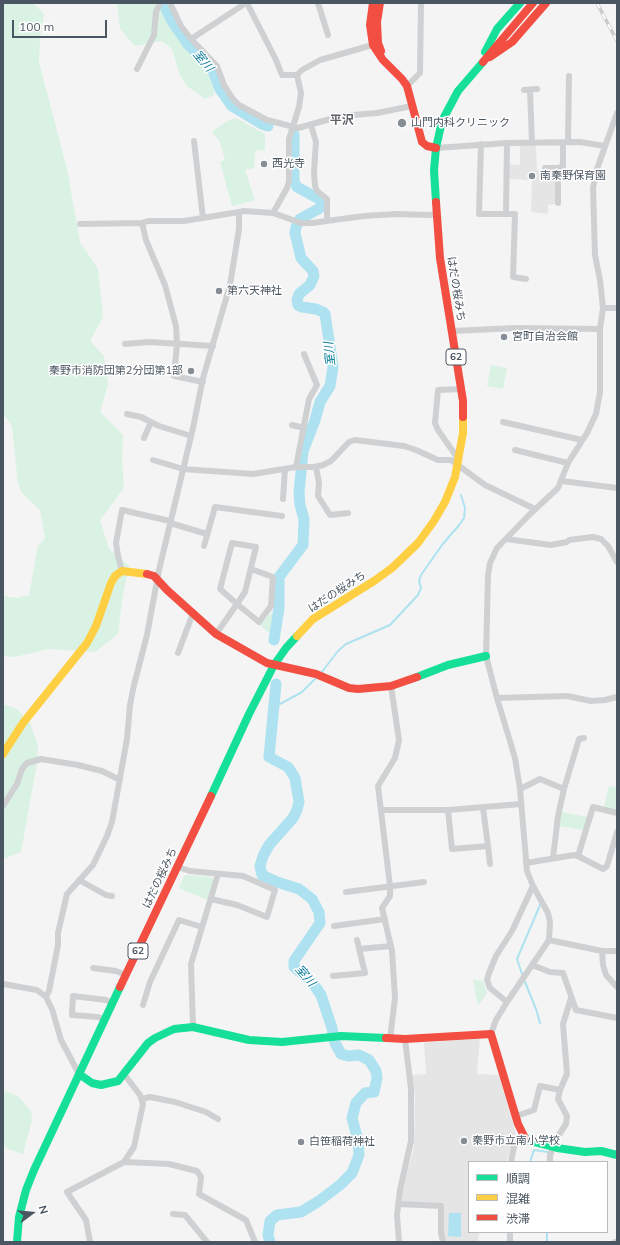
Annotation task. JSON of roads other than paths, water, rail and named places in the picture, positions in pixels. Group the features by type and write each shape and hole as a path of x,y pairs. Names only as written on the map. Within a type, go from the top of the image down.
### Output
{"main road":[{"path":"373,3 370,25 375,44 393,70 407,86 422,142 427,146 436,148"},
{"path":"375,44 380,3"},
{"path":"482,61 497,29 520,3"},
{"name":"はだの桜みち","path":"17,1242 19,1217 26,1190 34,1170 249,714 274,665 286,648 313,619 392,568 418,543 434,521 445,502 459,462 463,433 463,401 440,258 434,170 436,148 442,121 458,91 532,3"},
{"path":"482,61 512,42 546,3"},
{"path":"3,754 23,723 87,643 96,626 111,583 122,571 144,573 154,576 216,634 242,650 274,665 316,674 343,686 358,689 391,686 448,665 486,656"},
{"path":"79,1074 92,1083 101,1086 118,1081 148,1043 174,1029 193,1027 249,1040 282,1042 341,1036 405,1039 491,1034 522,1135 530,1141 552,1147 585,1152 601,1151 617,1154"}],"street":[{"path":"170,3 174,10 176,19 191,39 217,66 224,85 229,93 239,105 262,118 292,128 298,128 341,116 377,113 412,106"},
{"path":"191,39 246,3 276,60 282,76 298,75 302,70 320,60 375,44"},
{"path":"318,3 328,35"},
{"path":"407,86 420,73 421,3"},
{"path":"137,69 154,35 156,12 159,5"},
{"path":"273,213 287,188 289,139 299,107 301,93 298,75"},
{"path":"545,168 558,168 563,166 572,107 569,76"},
{"path":"530,90 528,115 532,143"},
{"path":"491,1034 496,1020 507,1002 549,940 550,922 548,912 533,886 527,871 520,789 515,758 486,656 488,575 490,563 498,548 535,509 555,491 562,481 564,471 593,422 598,406 600,392 600,329 603,308 600,280 595,255 593,188 597,169 617,113"},
{"path":"311,125 316,142 314,171 315,186 317,191 327,199 327,220"},
{"path":"194,140 203,218"},
{"path":"436,148 481,144 566,142 580,142 606,146"},
{"path":"506,213 507,143"},
{"path":"481,144 479,214 515,214 513,277 526,279"},
{"path":"558,168 560,199"},
{"path":"80,224 184,221 244,211 273,213 301,223 376,215 436,214"},
{"path":"46,997 49,991 58,945 58,933 67,894 93,865 112,822 127,739 130,705 134,685 147,635 159,570 203,382 230,285 237,241 239,212"},
{"path":"142,223 146,240 165,285 176,326 177,344 174,376 203,382"},
{"path":"603,308 617,308"},
{"path":"452,331 517,328 600,329"},
{"path":"125,344 149,342 213,346"},
{"path":"297,467 309,399 317,385 314,371 304,354"},
{"path":"462,389 438,390 435,423 438,430 459,462 474,478 485,485 535,509"},
{"path":"127,414 141,417 159,426 191,436"},
{"path":"144,438 151,422"},
{"path":"503,422 582,440"},
{"path":"292,425 304,428"},
{"path":"153,460 183,469 252,474 297,467 316,467 323,465 331,461 349,442 355,440 404,446 438,460 451,460 459,462"},
{"path":"515,450 568,463"},
{"path":"316,467 319,483 318,496 330,515 348,513"},
{"path":"283,499 285,469"},
{"path":"562,481 617,488"},
{"path":"204,546 215,507 282,516"},
{"path":"122,571 116,543 122,510 170,522 207,534"},
{"path":"506,539 552,545 567,542 569,540 593,537 601,540 608,546 617,562"},
{"path":"216,634 237,604 245,592 256,547 232,543 220,589 237,604 259,622 271,606 273,577 251,569"},
{"path":"172,645 179,650 193,613"},
{"path":"390,1039 395,998 391,946 382,908 390,896 390,886 378,786 395,758 399,740 391,686"},
{"path":"497,698 568,696 591,701 617,697"},
{"path":"553,858 558,816 564,789 579,740 584,738"},
{"path":"3,806 17,784 22,769 27,764 41,759 78,765 102,771 120,780"},
{"path":"520,789 540,779 564,789"},
{"path":"382,810 448,810 521,804"},
{"path":"578,856 593,806 617,813"},
{"path":"483,808 490,864"},
{"path":"448,810 452,849 488,846"},
{"path":"526,863 574,855 603,869 607,866 617,832"},
{"path":"178,867 190,871 243,876 275,890 267,917 237,905 211,899"},
{"path":"193,1027 191,964 218,874"},
{"path":"79,880 108,897"},
{"path":"346,892 424,882"},
{"path":"507,1002 490,988 487,980 496,956 512,931 533,886"},
{"path":"334,926 385,919"},
{"path":"143,1005 150,982 179,920 202,927"},
{"path":"333,976 347,977 365,973 357,940"},
{"path":"549,940 602,951 617,951"},
{"path":"359,949 391,946"},
{"path":"602,951 603,965 606,975 617,987"},
{"path":"532,965 550,972 562,973 576,1010 617,1018"},
{"path":"93,968 116,971 126,975"},
{"path":"3,984 37,990 46,997 52,1009 61,1040 79,1074"},
{"path":"105,1020 98,1017 72,1015 73,996 106,1000 113,1003"},
{"path":"550,1161 552,1147 566,1124 567,1116 558,1099 567,1074 563,1024 571,998"},
{"path":"396,1242 399,1242 397,1216 400,1190 411,1141 411,1089 405,1039"},
{"path":"90,1242 86,1220 67,1192 124,1162 134,1147 141,1116 142,1099 124,1074"},
{"path":"516,1116 534,1110 540,1086 560,1090"},
{"path":"142,1099 150,1097 192,1107 215,1117 210,1123"},
{"path":"511,1161 514,1147 522,1135"},
{"path":"124,1162 169,1164 197,1171 201,1177 200,1194 246,1220 255,1242"},
{"path":"398,1204 441,1206 442,1233 444,1242"},
{"path":"173,1214 184,1215 207,1242"}],"water":[{"path":"449,1213 461,1213 461,1237 448,1236"}],"waterway":[{"name":"室川","path":"163,3 172,21 188,44 212,68 220,89 232,106 268,126"},
{"name":"室川","path":"274,640 279,608 279,577 303,545 304,519 300,505 299,493 303,451 320,402 330,386 333,367 325,314 316,309 302,307 298,305 297,300 299,294 310,285 314,276 313,271 301,258 295,233 296,227 300,219 320,208 322,203 319,199 297,187 294,182 294,135"},
{"path":"321,673 338,651 346,644 390,625 418,595 421,588 419,581 421,575 442,545 464,518 465,508 461,495"},
{"path":"274,706 302,692 317,677"},
{"name":"室川","path":"270,1242 268,1235 270,1221 277,1215 301,1212 319,1201 340,1185 352,1173 359,1155 358,1140 352,1118 356,1103 365,1093 374,1092 377,1078 376,1071 369,1060 359,1055 348,1056 341,1054 335,1043 332,1028 321,995 312,982 294,967 294,961 320,923 319,912 312,899 299,889 277,882 262,875 260,866 263,856 269,845 293,818 299,802 295,778 288,767 269,757 276,684"},
{"path":"522,974 517,959 540,905"},
{"path":"525,982 540,1023"},
{"path":"530,1161 534,1150 548,1152"},
{"path":"547,1233 547,1242"}],"railway":[{"path":"597,3 617,41"}],"place":[{"name":"山門内科クリニック","path":"402,123"},
{"name":"西光寺","path":"264,164"},
{"name":"南秦野保育園","path":"532,176"},
{"name":"第六天神社","path":"219,291"},
{"name":"宮町自治会館","path":"504,337"},
{"name":"秦野市消防団第2分団第1部","path":"191,371"},
{"name":"秦野市立南小学校","path":"464,1141"},
{"name":"白笹稲荷神社","path":"301,1142"}],"district":[{"name":"平沢","path":"342,120"}]}
